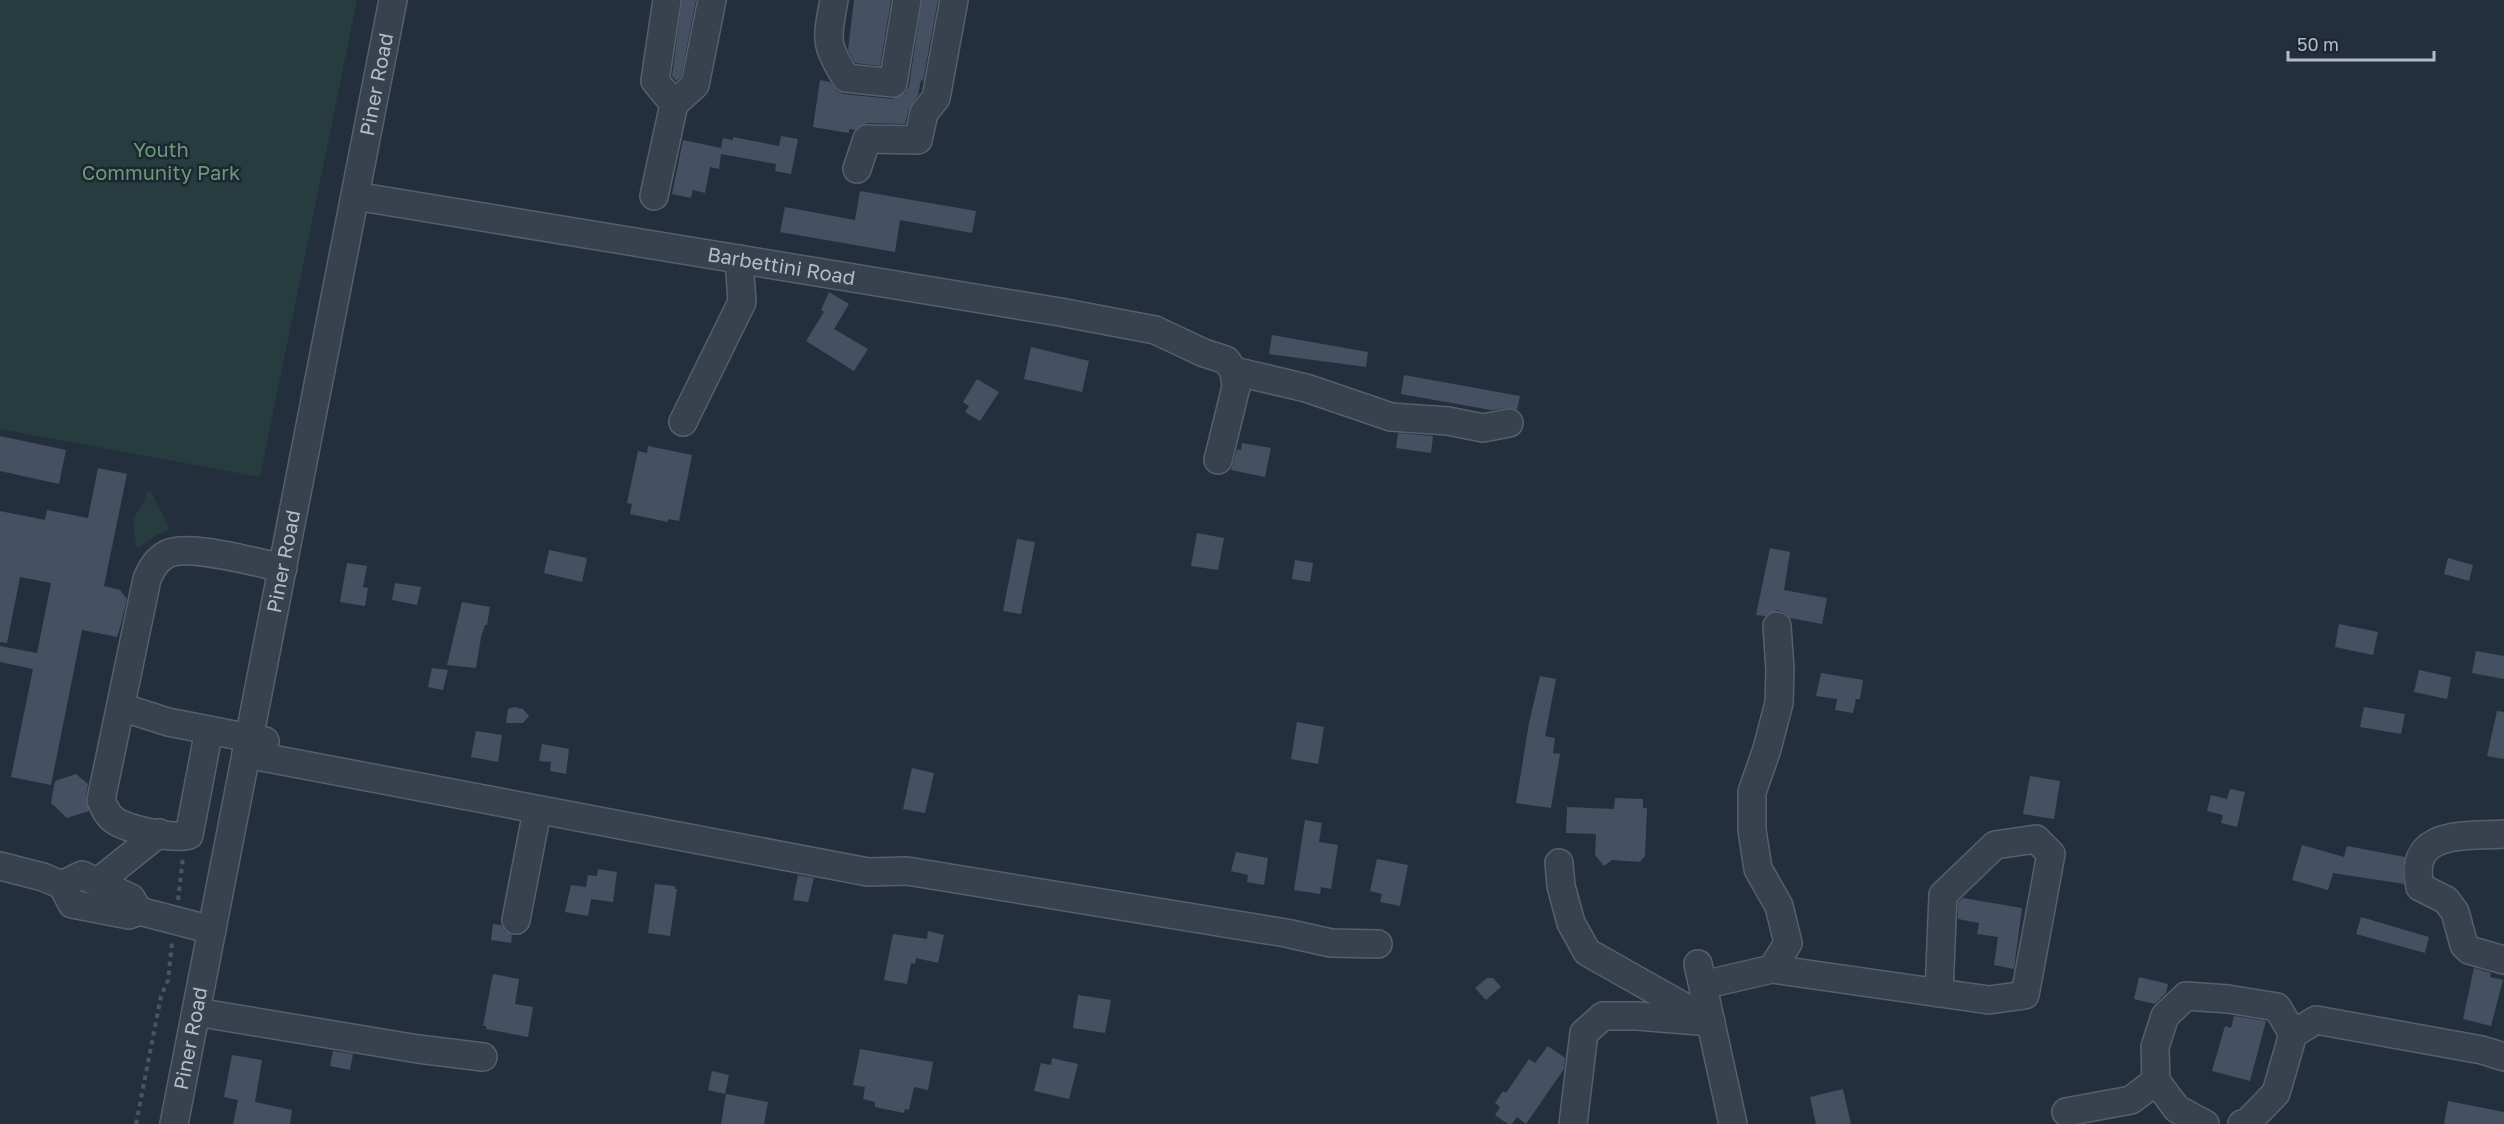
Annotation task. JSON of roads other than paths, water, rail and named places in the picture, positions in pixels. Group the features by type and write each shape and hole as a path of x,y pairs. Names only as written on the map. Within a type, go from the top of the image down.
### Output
{"street":[{"name":"Piner Road","path":"174,1124 393,0"},
{"path":"668,0 655,81 674,104"},
{"path":"654,196 674,104 695,85 712,0"},
{"path":"834,0 827,39 835,61 846,78 893,83 907,0"},
{"path":"857,169 867,139 918,140 924,113 936,98 954,0"},
{"name":"Barbettini Road","path":"355,196 1060,312 1155,330 1204,353 1226,360 1234,371"},
{"path":"682,422 742,302 739,259"},
{"path":"1218,460 1233,404 1236,387 1234,371 1305,388 1391,417 1448,421 1483,428 1509,423"},
{"path":"209,730 189,835 182,838 159,834 121,825 112,818 101,800 147,579 154,564 169,553 183,551 203,552 283,568"},
{"path":"1772,969 1788,943 1779,906 1758,869 1752,830 1752,792 1767,749 1779,703 1780,670 1777,626"},
{"path":"121,706 168,722 209,730 248,746 537,811 868,872 907,871 1286,933 1331,943 1378,944"},
{"path":"248,746 874,857 907,871"},
{"path":"516,920 537,811"},
{"path":"98,882 159,834"},
{"path":"2504,834 2453,835 2436,841 2426,849 2418,879 2420,887 2446,900 2455,912 2464,945 2469,951 2504,960"},
{"path":"1733,1124 1700,974 1772,969 1939,993 1989,1000 2025,995 2051,854 2036,839 1995,845 1943,895 1939,993"},
{"path":"1559,863 1561,886 1570,923 1587,952 1711,1022"},
{"path":"0,866 43,877 62,885 72,904 129,915 139,911 212,930"},
{"path":"62,885 82,875 131,898 139,911"},
{"path":"2205,1124 2177,1109 2156,1080 2155,1047 2165,1016 2186,996 2228,999 2277,1007 2293,1034"},
{"path":"196,1012 407,1048 483,1057"},
{"path":"1573,1124 1584,1033 1603,1017 1637,1016 1711,1022"},
{"path":"2242,1124 2247,1123 2276,1093 2293,1034 2316,1020 2482,1050 2504,1057"},
{"path":"2066,1113 2131,1100 2156,1080"}],"park label":[{"name":"Youth Community Park","path":"161,162"}]}
